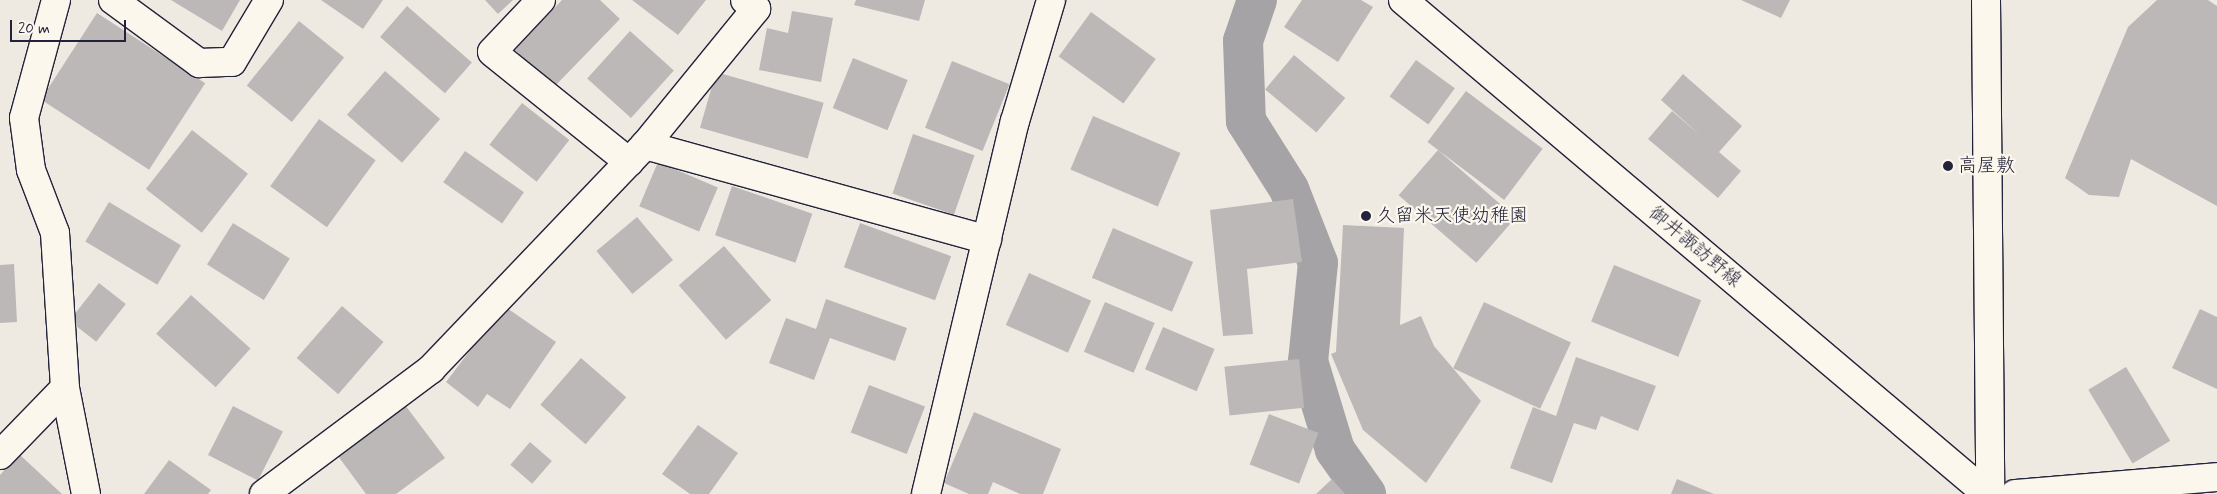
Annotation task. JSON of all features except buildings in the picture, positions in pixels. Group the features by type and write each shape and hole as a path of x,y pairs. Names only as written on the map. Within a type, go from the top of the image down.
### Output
{"street":[{"path":"56,0 24,118 31,170 55,233 65,388 86,494"},
{"path":"113,0 199,63 232,62 270,0"},
{"path":"541,0 492,52 637,154 987,240"},
{"path":"264,494 431,370 637,154 756,9 745,0"},
{"path":"926,494 1015,121 1051,0"},
{"name":"御井諏訪野線","path":"1403,0 1989,494"},
{"path":"1986,0 1989,494"},
{"path":"0,455 65,388"},
{"path":"2015,494 2217,477"}],"waterway":[{"path":"1257,0 1243,41 1246,121 1289,189 1318,263 1308,361 1335,450 1366,494"}],"place":[{"name":"高屋敷","path":"1948,166"},
{"name":"久留米天使幼稚園","path":"1366,216"}]}
